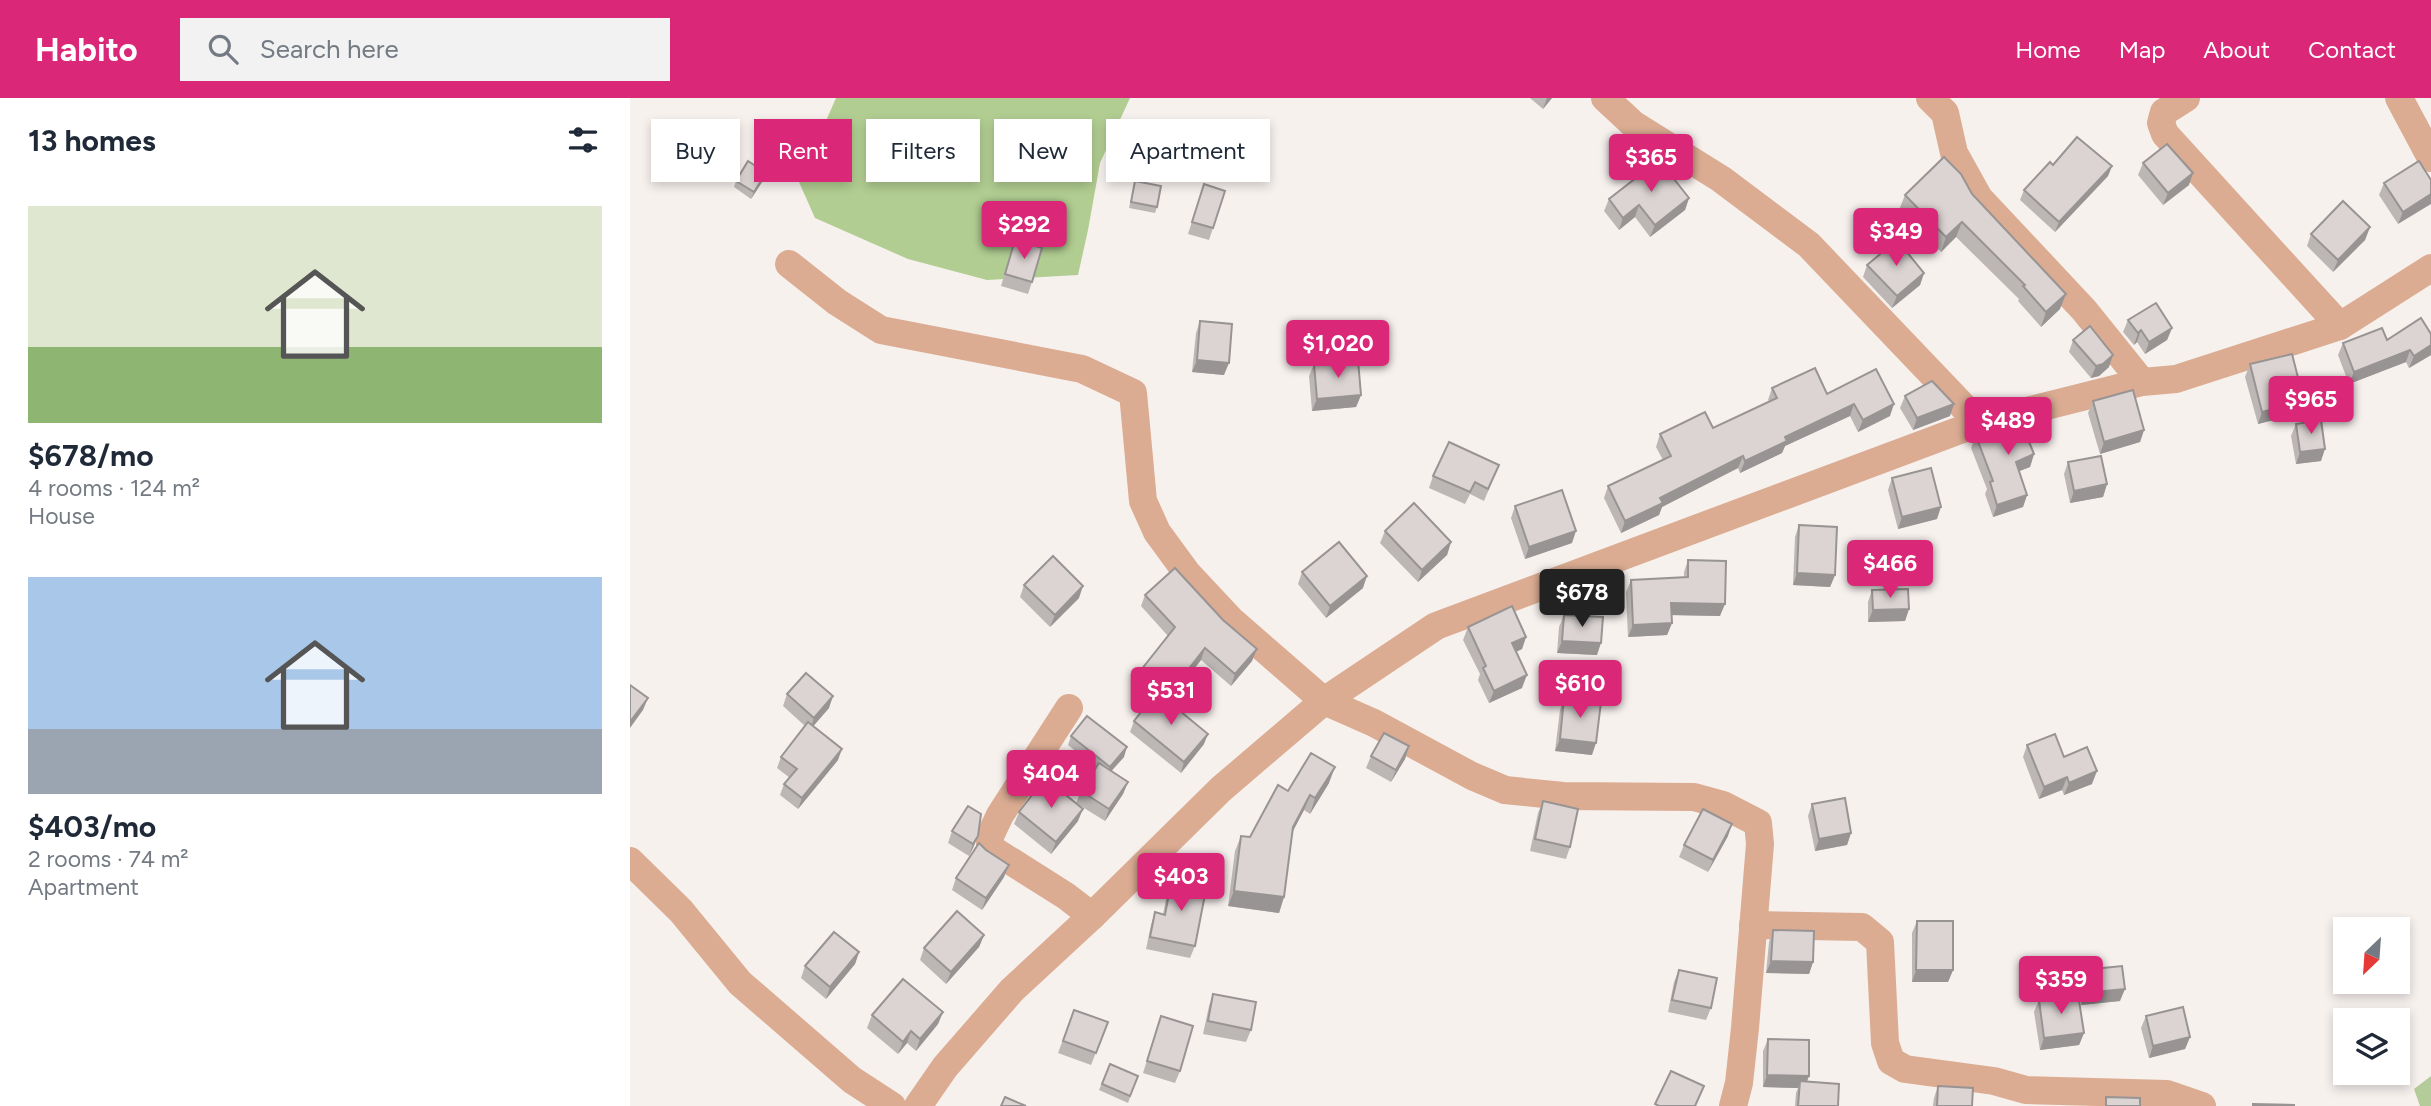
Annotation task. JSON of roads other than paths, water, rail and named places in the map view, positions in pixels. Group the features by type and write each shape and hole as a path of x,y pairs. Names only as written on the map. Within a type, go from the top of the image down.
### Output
{"street":[{"path":"1605,98 1633,124 1721,179 1809,244 1979,423"},
{"path":"1930,98 1944,113 1954,153 1979,198 2084,310 2142,382"},
{"path":"2186,98 2164,112 2161,123 2165,134 2340,326"},
{"path":"2399,98 2431,158"},
{"path":"789,264 837,302 881,330 1082,369 1133,393 1143,501 1157,532 1187,573 1231,620 1324,701 1374,723 1472,776 1505,790 1563,796 1694,797 1723,805 1758,823 1760,844 1754,925 1741,1070 1733,1106"},
{"path":"918,1106 945,1068 1012,990 1092,916 1221,789 1324,701 1436,626 1979,423 2142,382 2176,379 2340,326 2431,268"},
{"path":"1069,708 1000,815 990,836 990,848 1066,896 1092,916"},
{"path":"630,861 681,911 740,983 852,1080 892,1106"},
{"path":"1754,925 1862,928 1880,942 1885,1043 1891,1061 1905,1069 1994,1081 2026,1090 2167,1094 2202,1106"}]}
